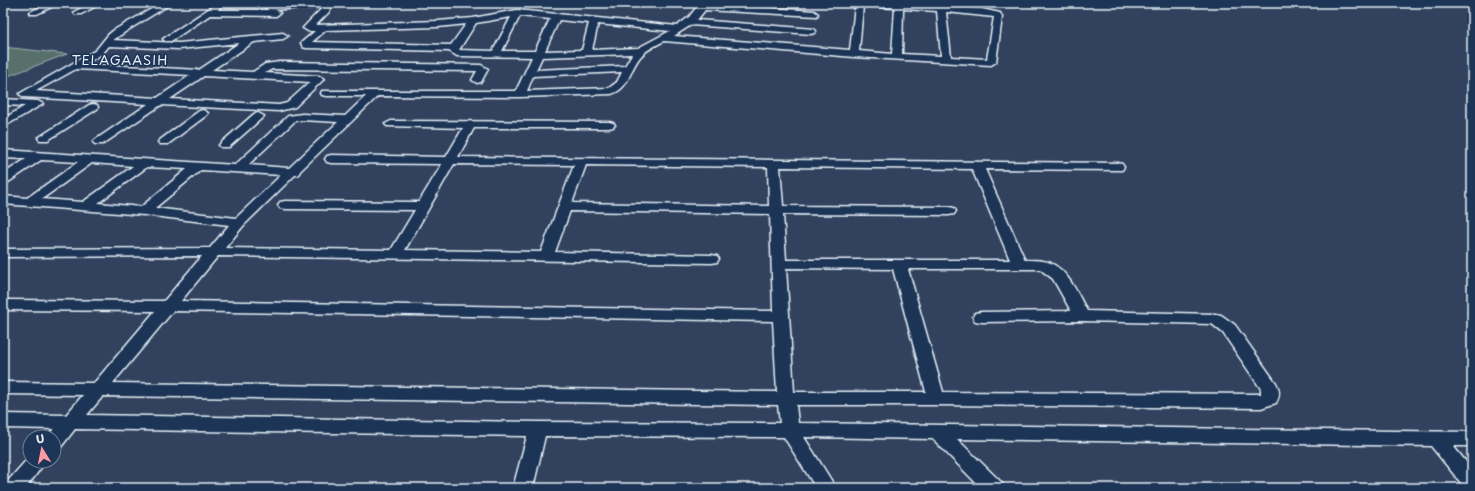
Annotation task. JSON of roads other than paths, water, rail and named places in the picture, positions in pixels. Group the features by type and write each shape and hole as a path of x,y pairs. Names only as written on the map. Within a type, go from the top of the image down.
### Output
{"street":[{"path":"34,12 56,3"},
{"path":"78,12 98,3"},
{"path":"6,102 24,94 99,52 107,41 117,33 168,3"},
{"path":"168,39 221,3"},
{"path":"808,49 816,3"},
{"path":"664,38 854,54 946,59 987,63 991,62 998,17 993,14 856,3 854,54"},
{"path":"209,12 261,12 273,8 328,5 326,10 308,28 438,24 473,21 517,13 679,29"},
{"path":"326,93 520,94 611,91 618,87 640,52 689,22 703,5 814,14"},
{"path":"897,57 899,6"},
{"path":"941,9 946,59"},
{"path":"496,54 517,13"},
{"path":"520,94 556,16"},
{"path":"586,53 594,20"},
{"path":"454,48 473,21"},
{"path":"689,22 811,31"},
{"path":"323,28 306,43 306,45 454,48"},
{"path":"106,43 157,46 205,44 283,36"},
{"path":"99,142 250,40"},
{"path":"205,44 232,51"},
{"path":"454,48 454,51 457,53 496,54 640,52"},
{"path":"256,75 266,68 275,65 482,68 483,69 477,80"},
{"path":"24,94 282,108 291,105 319,78 337,65"},
{"path":"74,66 199,74 319,78"},
{"path":"530,72 628,69"},
{"path":"62,433 239,222 294,172 375,93"},
{"path":"6,102 258,116 225,145"},
{"path":"3,124 37,104"},
{"path":"44,138 93,107"},
{"path":"164,142 203,113"},
{"path":"238,168 292,118 347,119"},
{"path":"391,124 609,125"},
{"path":"395,255 471,124"},
{"path":"3,154 294,172"},
{"path":"3,180 39,156"},
{"path":"331,159 1118,167"},
{"path":"30,202 90,160"},
{"path":"546,257 581,162"},
{"path":"86,206 144,163"},
{"path":"774,164 786,398 790,431 826,488"},
{"path":"144,211 198,166"},
{"path":"977,166 1019,264"},
{"path":"3,200 144,211 239,222"},
{"path":"285,205 423,206"},
{"path":"565,207 950,211"},
{"path":"3,253 214,252 712,259"},
{"path":"779,264 1043,265 1054,271 1059,276 1082,316"},
{"path":"899,264 936,398"},
{"path":"3,305 168,306 782,316"},
{"path":"3,388 100,388 786,398 1261,401 1270,398 1270,388 1234,336 1225,325 1215,319 1082,316 982,317"},
{"path":"3,421 538,429 1472,438"},
{"path":"523,488 538,429"},
{"path":"938,432 994,488"},
{"path":"1435,438 1472,483"},
{"path":"14,488 30,469"}],"district":[{"name":"TELAGAASIH","path":"120,60"}]}
